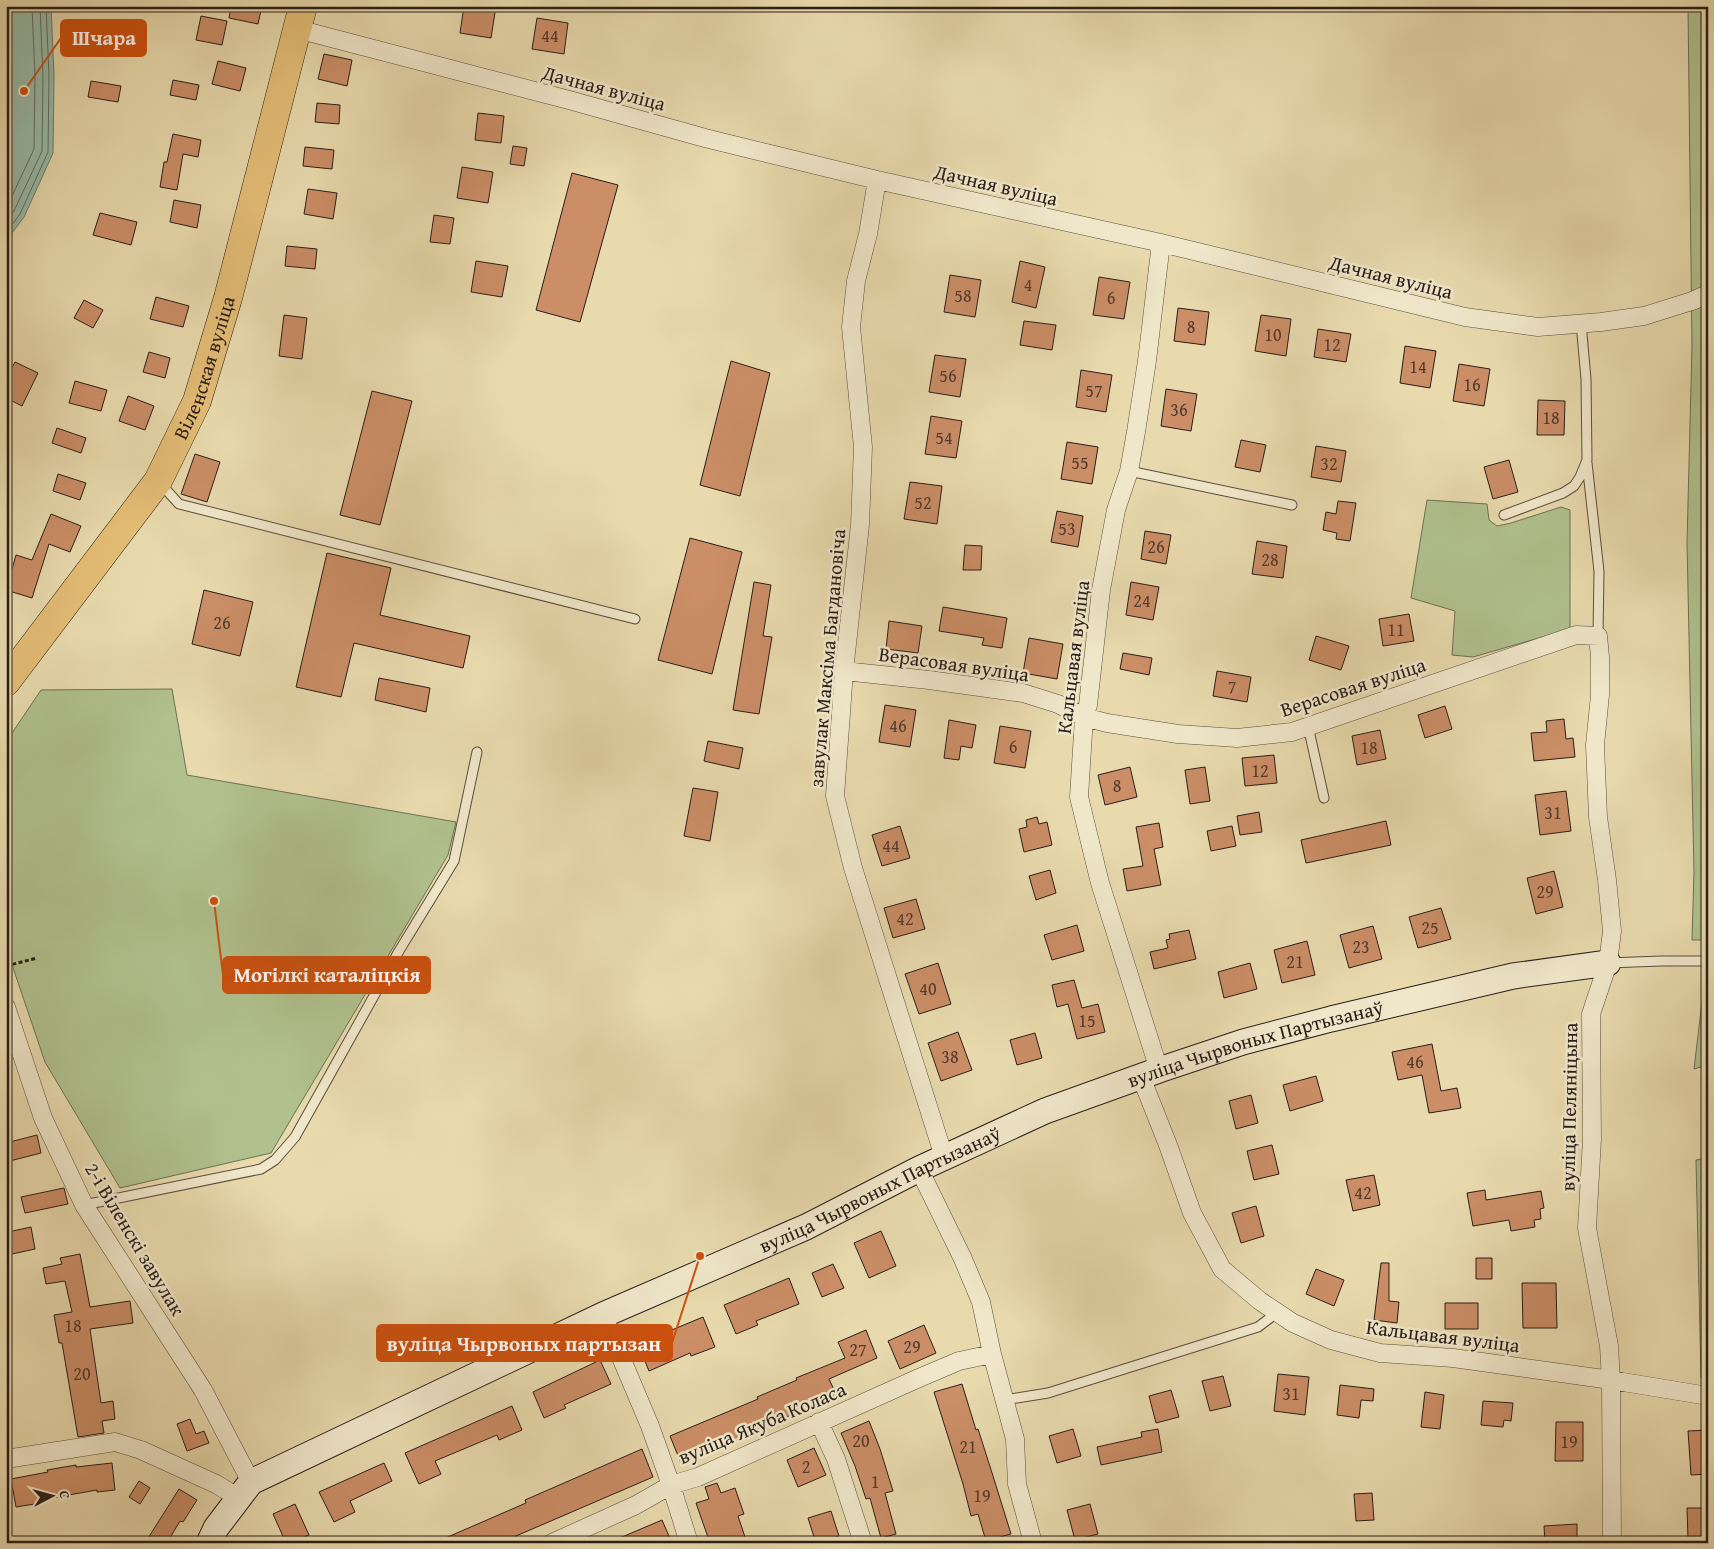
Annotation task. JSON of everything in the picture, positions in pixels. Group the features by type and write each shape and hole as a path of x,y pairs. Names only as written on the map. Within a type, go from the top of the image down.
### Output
{"highway":[{"name":"Віленская вуліца","path":"6,682 158,481 197,401 228,298 300,18"}],"street":[{"name":"Дачная вуліца","path":"300,18 569,100 705,138 877,180 1161,243 1465,317 1538,327 1581,323 1644,316 1708,294"},
{"name":"завулак Максіма Багдановіча","path":"877,180 868,234 856,281 851,327 863,447 860,525 844,671 835,796 853,868 944,1157"},
{"name":"Кальцавая вуліца","path":"1161,243 1148,361 1129,471 1116,510 1101,590 1088,705 1084,717 1079,797 1168,1146 1192,1213 1222,1269 1293,1323 1331,1340 1380,1353 1453,1358 1611,1380 1708,1396"},
{"name":"Верасовая вуліца","path":"844,671 1023,693 1058,704 1084,717 1107,723 1178,734 1237,738 1292,732 1576,635 1598,636"},
{"name":"вуліца Пеляніцына","path":"1598,636 1600,695 1595,745 1598,817 1612,931 1608,963 1591,1014 1592,1139 1587,1228 1609,1346 1612,1543"},
{"name":"вуліца Чырвоных Партызанаў","path":"209,1543 216,1528 245,1490 603,1315 806,1227 919,1169 1044,1111 1243,1042 1513,976 1608,963"},
{"name":"2-і Віленскі завулак","path":"6,1007 43,1118 84,1205 203,1390 245,1490"},
{"path":"919,1169 963,1259 981,1302 992,1354 1015,1439 1017,1484 1033,1543"},
{"path":"603,1315 650,1426 689,1543"},
{"name":"вуліца Якуба Коласа","path":"552,1543 636,1505 671,1485 698,1477 959,1361 992,1354"},
{"path":"820,1422 836,1459 863,1543"},
{"path":"6,1459 115,1442 150,1454 216,1484 245,1490"}],"lane":[{"path":"1581,323 1586,379 1587,460 1599,571 1598,636"},
{"path":"1504,515 1563,493 1574,486 1587,460"},
{"path":"1129,471 1292,505"},
{"path":"158,481 179,504 635,619"},
{"path":"1308,726 1324,798"},
{"path":"84,1205 260,1169 275,1160 295,1137 399,951 454,862 477,752"},
{"path":"1608,963 1661,960 1708,961"},
{"path":"1004,1400 1048,1393 1240,1333 1258,1327 1270,1318 1275,1311"}],"path":[{"path":"6,966 37,958"}],"green space":[{"path":"1688,6 1708,6 1708,940 1692,940 1694,872 1687,543 1692,346"},
{"path":"1427,500 1487,504 1489,520 1497,526 1561,507 1570,510 1570,629 1473,657 1452,655 1455,611 1411,598"},
{"path":"172,689 187,775 456,822 448,855 271,1153 120,1188 45,1062 6,947 6,742 41,690"},
{"path":"1705,977 1708,977 1708,1065 1694,1069"},
{"path":"1708,1158 1708,1379 1701,1377 1696,1160"}],"water":[{"path":"6,6 51,6 54,76 53,153 24,217 6,241"}],"building":[{"path":"231,6 262,6 258,24 229,18"},
{"path":"464,6 496,6 491,38 460,33"},
{"path":"201,16 227,21 222,45 196,40"},
{"path":"537,18 568,23 564,54 532,49"},
{"path":"324,54 352,60 347,86 318,79"},
{"path":"218,61 246,68 240,91 212,84"},
{"path":"173,80 199,85 196,100 170,95"},
{"path":"91,81 121,86 118,102 88,97"},
{"path":"317,103 340,105 339,124 315,122"},
{"path":"478,113 504,116 501,143 475,140"},
{"path":"173,134 201,140 198,157 183,154 177,190 160,187 164,162 167,162"},
{"path":"513,146 527,148 524,166 510,164"},
{"path":"305,147 334,150 332,169 303,166"},
{"path":"462,167 493,172 488,203 457,198"},
{"path":"572,173 618,185 580,322 536,310"},
{"path":"308,189 337,193 333,219 304,214"},
{"path":"174,200 201,205 197,228 170,222"},
{"path":"100,213 137,222 131,245 93,235"},
{"path":"434,215 454,218 450,244 430,242"},
{"path":"287,246 317,249 315,269 285,266"},
{"path":"476,261 508,266 502,297 471,292"},
{"path":"1020,261 1045,267 1036,308 1012,302"},
{"path":"950,275 981,280 975,317 944,312"},
{"path":"1099,277 1130,282 1124,319 1093,315"},
{"path":"156,297 189,306 183,327 150,319"},
{"path":"84,300 103,310 93,328 74,318"},
{"path":"1178,308 1209,312 1205,345 1174,341"},
{"path":"284,315 307,318 302,359 279,356"},
{"path":"1261,315 1291,319 1286,356 1255,351"},
{"path":"1024,321 1056,325 1052,350 1020,345"},
{"path":"1318,329 1351,334 1346,362 1314,357"},
{"path":"1405,346 1436,351 1430,388 1400,383"},
{"path":"149,352 170,358 165,378 143,372"},
{"path":"935,355 966,359 960,397 929,392"},
{"path":"731,361 770,373 740,496 700,485"},
{"path":"15,362 38,373 22,406 6,398 6,378"},
{"path":"1459,364 1490,369 1484,406 1453,401"},
{"path":"1081,370 1112,375 1106,412 1076,407"},
{"path":"75,381 107,390 101,411 69,403"},
{"path":"1166,389 1197,394 1191,431 1161,426"},
{"path":"372,391 412,401 380,525 340,515"},
{"path":"128,396 154,406 145,430 119,421"},
{"path":"1538,400 1565,401 1564,435 1537,435"},
{"path":"931,416 962,421 956,458 925,454"},
{"path":"57,428 86,438 81,453 52,443"},
{"path":"1241,440 1266,445 1260,472 1235,467"},
{"path":"1067,442 1098,447 1092,484 1061,479"},
{"path":"1316,446 1346,451 1341,482 1311,477"},
{"path":"195,454 220,462 207,502 181,494"},
{"path":"1509,460 1518,492 1493,499 1484,467"},
{"path":"58,474 86,483 80,500 53,491"},
{"path":"910,482 942,486 937,524 904,519"},
{"path":"1338,501 1356,503 1350,541 1336,539 1337,533 1323,530 1326,512 1336,514"},
{"path":"1057,511 1083,516 1078,547 1051,542"},
{"path":"51,514 81,526 70,552 49,544 32,598 6,590 16,555 32,560"},
{"path":"1145,531 1171,535 1166,564 1141,559"},
{"path":"690,538 742,552 712,674 658,660"},
{"path":"1257,541 1287,546 1283,578 1252,574"},
{"path":"965,545 982,546 981,570 963,570"},
{"path":"327,553 391,568 380,615 470,636 463,668 354,643 341,697 296,687"},
{"path":"754,582 771,585 763,636 772,637 759,714 733,710"},
{"path":"1131,582 1159,587 1153,620 1126,615"},
{"path":"204,590 253,602 240,656 192,644"},
{"path":"943,607 1007,618 1002,648 982,645 984,638 939,631"},
{"path":"1409,614 1414,641 1383,646 1379,619"},
{"path":"889,621 922,626 918,653 886,649"},
{"path":"1316,636 1349,646 1341,670 1309,660"},
{"path":"1029,638 1063,644 1057,679 1023,673"},
{"path":"1123,653 1152,658 1149,675 1120,669"},
{"path":"1217,671 1251,677 1247,702 1213,696"},
{"path":"379,678 430,688 426,712 375,700"},
{"path":"885,705 916,710 910,747 879,742"},
{"path":"1445,706 1452,729 1425,738 1418,715"},
{"path":"1564,719 1566,739 1573,738 1575,757 1534,761 1531,733 1547,732 1546,721"},
{"path":"949,720 976,725 972,748 961,746 959,760 944,758"},
{"path":"1000,726 1031,731 1025,768 994,763"},
{"path":"1380,730 1386,759 1357,765 1352,736"},
{"path":"708,741 743,748 739,769 704,761"},
{"path":"1274,755 1277,783 1245,786 1242,758"},
{"path":"1130,767 1137,797 1105,805 1098,775"},
{"path":"1205,767 1210,801 1190,804 1185,770"},
{"path":"693,788 718,792 710,841 684,836"},
{"path":"1566,791 1571,831 1540,835 1535,795"},
{"path":"1259,812 1262,832 1240,835 1237,816"},
{"path":"1037,817 1039,824 1047,822 1052,845 1024,852 1019,829 1027,827 1026,820"},
{"path":"1386,821 1391,845 1306,863 1301,840"},
{"path":"1159,823 1163,847 1154,849 1161,885 1127,891 1123,869 1143,866 1136,827"},
{"path":"900,826 910,858 882,866 872,835"},
{"path":"1232,826 1236,846 1211,851 1207,831"},
{"path":"1050,870 1056,893 1036,900 1029,876"},
{"path":"1554,871 1563,907 1536,914 1527,878"},
{"path":"916,899 925,929 893,938 884,908"},
{"path":"1441,908 1451,939 1418,948 1409,917"},
{"path":"1077,925 1084,951 1052,960 1044,935"},
{"path":"1373,926 1382,959 1349,968 1340,935"},
{"path":"1189,930 1196,959 1154,969 1150,952 1168,948 1166,940 1170,939 1169,934"},
{"path":"1307,941 1315,975 1282,983 1274,950"},
{"path":"938,963 951,1004 919,1014 905,974"},
{"path":"1250,963 1257,989 1224,998 1218,972"},
{"path":"1074,980 1082,1008 1098,1004 1105,1032 1077,1039 1068,1004 1057,1007 1052,985"},
{"path":"958,1032 972,1070 941,1081 928,1043"},
{"path":"1035,1033 1042,1058 1017,1065 1010,1040"},
{"path":"1432,1044 1441,1091 1457,1088 1461,1108 1429,1113 1422,1075 1398,1080 1392,1052"},
{"path":"1316,1076 1323,1101 1290,1111 1283,1085"},
{"path":"1251,1095 1258,1123 1236,1129 1229,1101"},
{"path":"37,1135 41,1153 6,1162 6,1143"},
{"path":"1272,1145 1279,1174 1254,1180 1247,1151"},
{"path":"1374,1175 1380,1205 1353,1211 1346,1180"},
{"path":"64,1188 68,1204 25,1213 21,1197"},
{"path":"1485,1190 1486,1200 1541,1191 1544,1208 1540,1209 1541,1219 1534,1220 1535,1227 1511,1231 1509,1220 1473,1226 1467,1193"},
{"path":"1256,1206 1264,1236 1241,1243 1232,1213"},
{"path":"31,1227 35,1249 12,1254 8,1232"},
{"path":"881,1231 896,1266 869,1278 854,1243"},
{"path":"80,1254 90,1307 130,1301 133,1323 90,1329 101,1403 113,1401 115,1419 102,1421 104,1433 78,1437 62,1343 59,1343 54,1315 72,1312 65,1281 46,1284 43,1268 62,1264 60,1258"},
{"path":"1476,1258 1492,1258 1492,1279 1476,1279"},
{"path":"1381,1263 1389,1263 1389,1301 1399,1302 1397,1323 1374,1320"},
{"path":"833,1264 844,1288 822,1297 812,1273"},
{"path":"1316,1269 1344,1280 1334,1306 1306,1294"},
{"path":"789,1278 799,1304 756,1321 758,1325 736,1334 724,1305"},
{"path":"1522,1283 1556,1283 1557,1328 1523,1328"},
{"path":"1445,1303 1478,1303 1478,1329 1445,1329"},
{"path":"703,1317 715,1347 691,1356 690,1353 649,1371 638,1344"},
{"path":"924,1325 936,1353 900,1369 888,1341"},
{"path":"866,1330 877,1358 829,1379 836,1394 795,1411 796,1413 751,1432 752,1434 681,1463 670,1436 758,1399 757,1397 797,1380 796,1378 845,1358 838,1342"},
{"path":"600,1360 611,1384 564,1405 566,1408 544,1418 533,1392"},
{"path":"1278,1374 1309,1377 1305,1415 1274,1411"},
{"path":"1223,1376 1231,1406 1210,1411 1202,1381"},
{"path":"962,1384 1011,1534 986,1541 978,1514 971,1516 934,1392"},
{"path":"1340,1385 1374,1389 1373,1401 1361,1400 1359,1418 1337,1415"},
{"path":"1171,1390 1179,1417 1156,1423 1149,1396"},
{"path":"1425,1392 1444,1395 1440,1429 1421,1427"},
{"path":"1483,1401 1513,1403 1511,1421 1504,1420 1503,1427 1481,1425"},
{"path":"512,1406 522,1430 499,1440 497,1435 435,1461 441,1474 419,1484 405,1453"},
{"path":"190,1419 196,1434 204,1431 209,1443 187,1451 177,1424"},
{"path":"869,1421 893,1491 885,1493 896,1534 881,1538 870,1498 866,1499 841,1433"},
{"path":"1556,1422 1583,1422 1583,1461 1555,1461"},
{"path":"1073,1429 1081,1456 1057,1463 1049,1436"},
{"path":"1158,1429 1162,1452 1101,1465 1097,1447 1142,1437 1141,1432"},
{"path":"1708,1430 1708,1474 1691,1475 1688,1431"},
{"path":"814,1448 826,1475 798,1487 787,1460"},
{"path":"642,1449 653,1477 516,1536 517,1539 508,1543 434,1543 526,1503 525,1500"},
{"path":"112,1463 115,1490 97,1492 97,1490 40,1500 41,1503 16,1507 11,1479 76,1465 76,1467"},
{"path":"384,1463 392,1481 350,1501 355,1512 334,1522 319,1492"},
{"path":"139,1481 150,1488 140,1504 129,1497"},
{"path":"717,1483 721,1493 735,1488 744,1514 738,1516 747,1543 710,1543 696,1503 709,1499 705,1487"},
{"path":"179,1489 197,1500 183,1522 180,1521 167,1543 145,1543"},
{"path":"1372,1493 1374,1520 1356,1521 1354,1494"},
{"path":"295,1504 309,1535 292,1543 286,1543 273,1514"},
{"path":"1090,1504 1098,1534 1075,1540 1067,1510"},
{"path":"1687,1508 1708,1508 1708,1539 1688,1539"},
{"path":"831,1511 839,1536 816,1543 808,1518"},
{"path":"662,1520 672,1543 608,1543"},
{"path":"1577,1524 1577,1543 1545,1543 1544,1526"}],"place":[{"name":"Шчара","path":"24,91"},
{"name":"Могілкі каталіцкія","path":"214,901"},
{"name":"вуліца Чырвоных партызан","path":"700,1256"}]}
